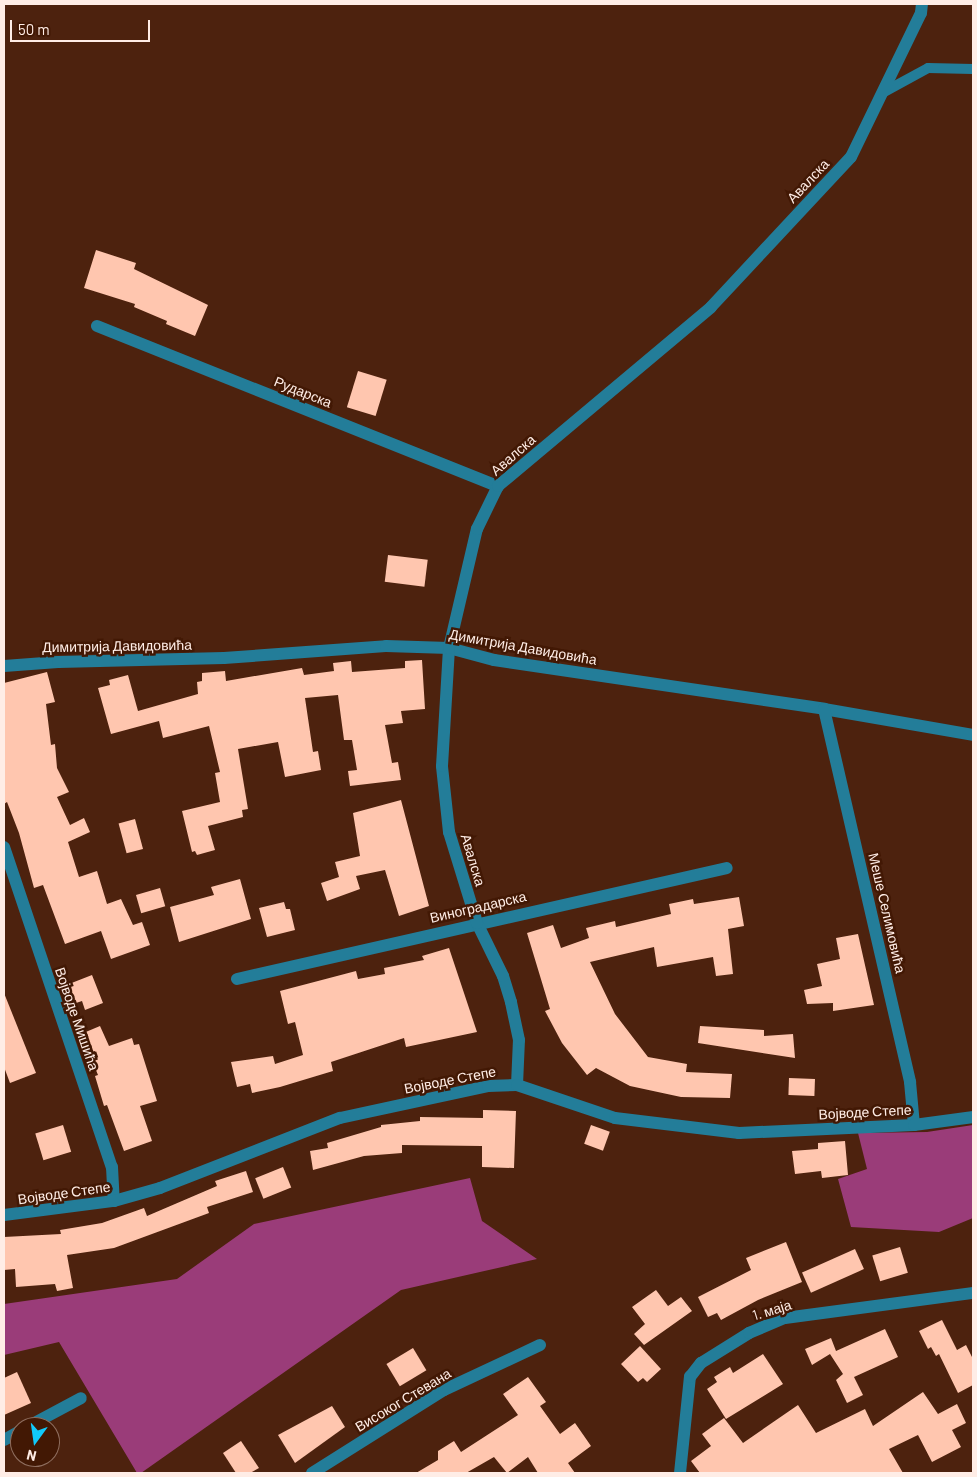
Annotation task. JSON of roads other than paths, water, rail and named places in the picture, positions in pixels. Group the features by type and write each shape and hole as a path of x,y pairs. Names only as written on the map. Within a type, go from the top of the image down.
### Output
{"street":[{"name":"Авалска","path":"517,1085 519,1040 511,1002 477,923 449,832 442,766 449,648 477,529 498,486 711,307 851,157 921,13 922,4"},
{"name":"Рударска","path":"96,326 498,486"},
{"name":"Димитрија Давидовића","path":"4,666 58,662 224,658 386,646 449,648 494,660 824,709 973,735"},
{"name":"Меше Селимовића","path":"824,709 910,1082 914,1125"},
{"name":"Војводе Мишића","path":"4,847 112,1167 114,1202"},
{"name":"Виноградарска","path":"237,980 477,923 727,868"},
{"name":"Војводе Степе","path":"4,1215 114,1202 160,1188 340,1118 488,1086 517,1085 615,1118 730,1132 914,1125 973,1117"},
{"name":"1. маја","path":"680,1473 690,1377 701,1363 749,1333 785,1318 973,1292"},
{"name":"Високог Стевана","path":"312,1473 444,1390 540,1345"},
{"path":"45,1417 80,1398"}],"lane":[{"path":"884,92 928,68 973,68"}]}
